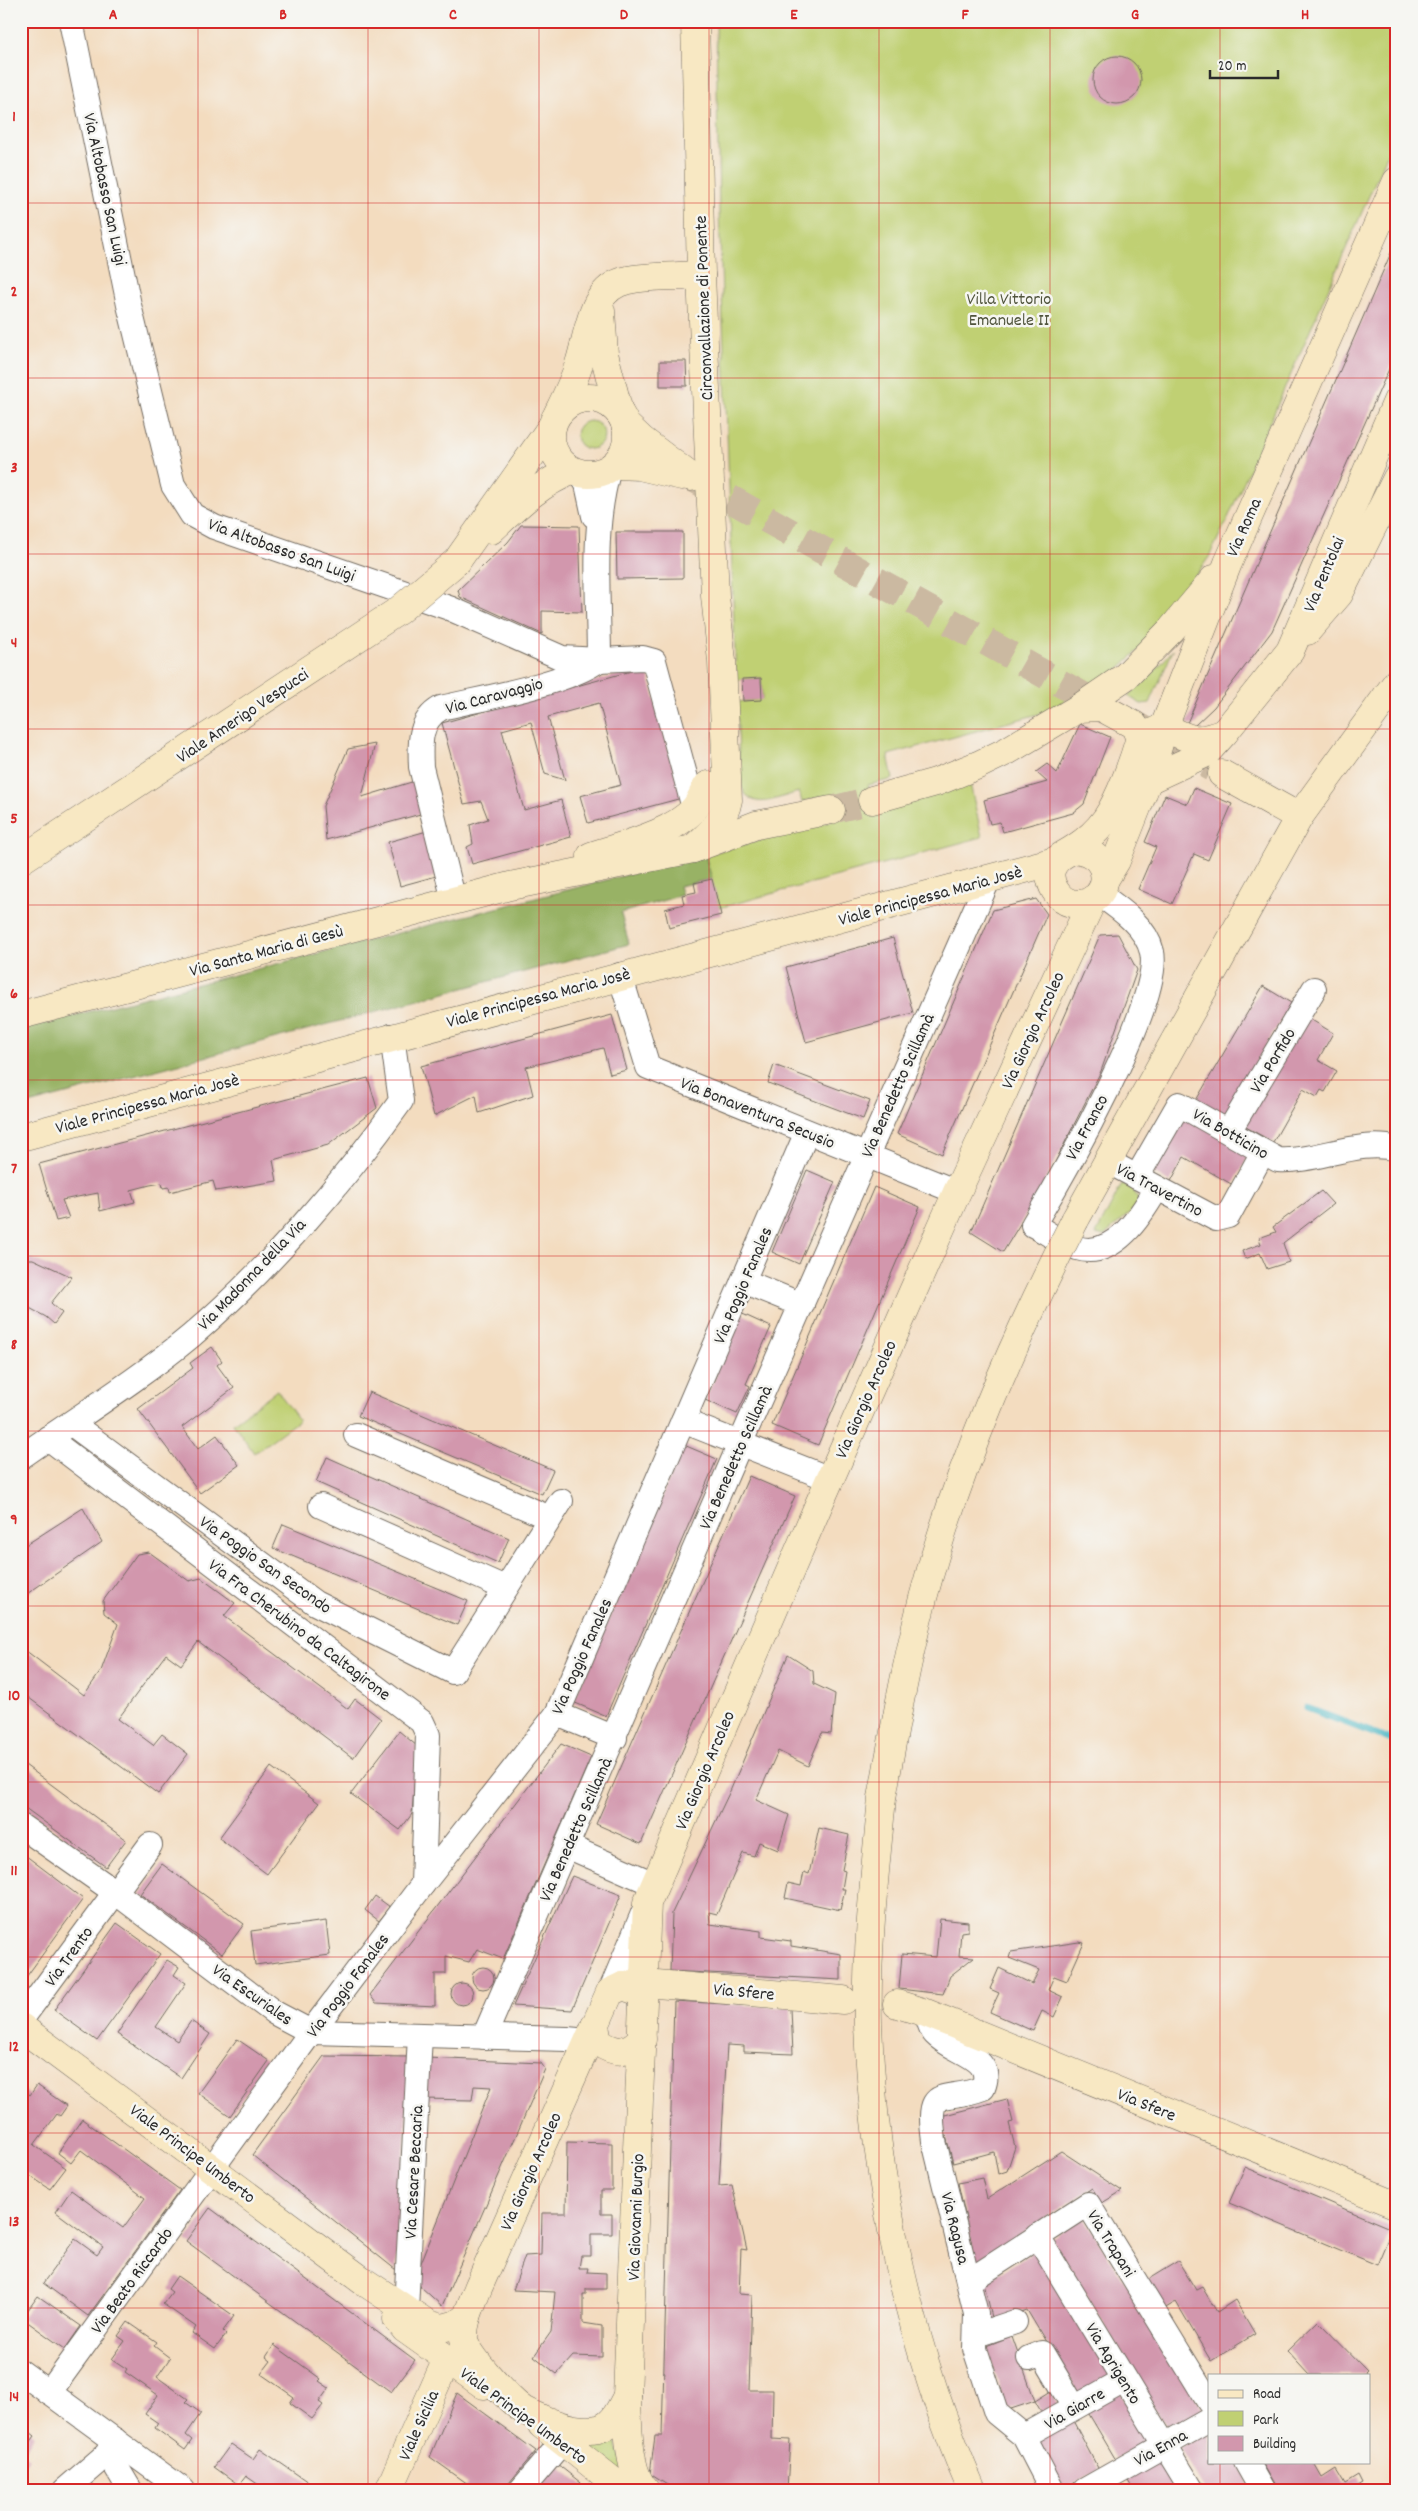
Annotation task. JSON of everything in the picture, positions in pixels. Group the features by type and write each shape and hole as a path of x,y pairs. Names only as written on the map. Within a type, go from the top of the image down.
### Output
{"main road":[{"name":"Circonvallazione di Ponente","path":"695,21 701,275 715,596"},
{"name":"Via Roma","path":"1099,891 1116,861 1148,780 1152,733 1397,181"},
{"path":"513,497 555,420 575,376 589,323 601,297 610,288 627,280 701,275"},
{"path":"601,297 604,354 628,435 626,446 612,467"},
{"path":"513,497 554,478 576,472 594,474 612,467 639,466 691,477 642,440 605,402 588,397 566,405 555,420 551,439 554,452 562,463 576,472"},
{"name":"Via Pentolai","path":"1148,780 1206,752 1224,733 1290,651 1397,401"},
{"path":"1290,651 1339,594 1397,478"},
{"name":"Viale Amerigo Vespucci","path":"21,860 398,611 457,561 513,497"},
{"path":"872,800 936,782 978,765 1006,751 1079,708 1126,676 1171,630 1228,563"},
{"path":"715,596 708,785 710,799 718,811 756,825"},
{"path":"693,849 713,830 725,814 728,800 722,661 715,596"},
{"path":"972,2490 953,2445 908,2306 881,2160 868,2024 872,1904 882,1798 900,1697 921,1607 953,1500 996,1387 1029,1310 1075,1220 1299,817 1397,682"},
{"path":"1079,708 1101,707 1152,733 1194,741 1206,740 1224,733"},
{"path":"1065,855 1086,850 1097,857 1104,867 1099,891 1081,904 1069,903 1058,896 1052,885 1051,872 1065,855 1106,819 1133,761 1152,733"},
{"path":"1222,774 1299,817"},
{"path":"510,886 646,837 676,823 694,808 708,785"},
{"path":"510,886 693,849 756,825 831,810"},
{"name":"Viale Principessa Maria Josè","path":"21,1137 392,1036 989,878 1065,855"},
{"name":"Via Santa Maria di Gesù","path":"21,1015 510,886"},
{"name":"Via Giorgio Arcoleo","path":"466,2317 593,2036 630,1989 651,1894 830,1479 957,1192 1099,891"},
{"name":"Via Sfere","path":"630,1989 843,2000"},
{"name":"Via Giovanni Burgio","path":"630,1989 642,2038 627,2396 629,2434 634,2470 645,2490"},
{"name":"Via Sfere","path":"897,2004 926,2013 1397,2205"},
{"name":"Viale Principe Umberto","path":"21,2027 214,2168 363,2281 405,2329 447,2360 523,2410 624,2490"},
{"path":"593,2036 607,2048 619,2051 631,2049 642,2038"},
{"path":"363,2281 428,2324 441,2328 455,2325 466,2317"},
{"path":"466,2317 464,2340 469,2353 523,2410 579,2430 599,2429 614,2420 627,2396"},
{"name":"Viale Sicilia","path":"389,2490 447,2360"}],"street":[{"name":"Via Altobasso San Luigi","path":"71,21 132,314 173,485 192,515 214,527 449,608 562,658 599,660 643,658 654,661 694,808"},
{"path":"599,660 598,541 605,483 612,467"},
{"path":"576,472 588,484 598,541"},
{"name":"Via Caravaggio","path":"454,901 422,767 420,746 424,722 431,713 441,708 552,680 588,668 599,660"},
{"name":"Via Benedetto Scillamà","path":"484,2037 615,1738 740,1444 989,878"},
{"name":"Via Franco","path":"1099,891 1136,925 1152,951 1153,967 1144,1004 1124,1054 1052,1194 1033,1225 1077,1248 1091,1250 1104,1247 1118,1238 1135,1221 1147,1183"},
{"name":"Via Bonaventura Secusio","path":"620,975 648,1068 957,1192"},
{"name":"Via Porfido","path":"1229,1131 1314,989"},
{"name":"Via Madonna della Via","path":"21,1457 72,1424 191,1336 268,1262 363,1154 401,1101 392,1036"},
{"name":"Via Botticino","path":"1147,1183 1179,1104 1278,1160 1290,1161 1350,1150 1385,1147 1397,1149"},
{"name":"Via Poggio Fanales","path":"214,2168 311,2032 423,1884 557,1714 807,1132"},
{"name":"Via Travertino","path":"1108,1161 1216,1219 1228,1216 1263,1152"},
{"path":"743,1280 802,1305"},
{"path":"683,1422 830,1479"},
{"name":"Via Poggio San Secondo","path":"72,1424 315,1603 453,1672 556,1509 356,1434"},
{"name":"Via Fra Cherubino da Caltagirone","path":"48,1438 422,1722 428,1735 423,1884"},
{"path":"321,1506 505,1588"},
{"path":"557,1714 615,1738"},
{"name":"Via Escuriales","path":"21,1826 115,1892 274,2013 311,2032 484,2037 593,2036"},
{"name":"Via Trento","path":"21,2020 150,1845"},
{"path":"567,1846 651,1894"},
{"name":"Via Giorgio Arcoleo","path":"630,1989 651,1894"},
{"name":"Via Ragusa","path":"926,2013 933,2033 949,2046 976,2060 985,2067 987,2073 983,2088 939,2098 933,2104 930,2116 934,2141 976,2314 975,2349 996,2413 1024,2436 1052,2490"},
{"name":"Via Cesare Beccaria","path":"406,2309 420,2035"},
{"name":"Via Beato Riccardo","path":"49,2393 214,2168"},
{"name":"Via Trapani","path":"969,2281 1088,2204 1208,2400"},
{"name":"Via Agrigento","path":"1037,2236 1192,2490"},
{"path":"976,2335 1015,2322"},
{"path":"1029,2358 1042,2353 1074,2407"},
{"path":"21,2372 49,2393 111,2447 183,2490"},
{"name":"Via Giarre","path":"1024,2436 1124,2380"},
{"name":"Via Enna","path":"1085,2490 1118,2482 1164,2445 1208,2421"},
{"path":"521,2490 563,2441"},
{"path":"65,2490 111,2447"},
{"path":"111,2447 130,2490"},
{"path":"1247,2464 1262,2490"}],"green space":[{"name":"Villa Vittorio Emanuele II","path":"716,21 1397,21 1397,132 1228,518 1209,557 1151,639 1117,670 1046,712 888,755 893,779 868,785 875,809 969,779 982,837 719,908 705,855 833,821 827,795 802,802 799,792 772,800 757,801 744,793 740,783 737,702 762,699 761,678 736,680 719,211"},
{"path":"590,421 600,425 604,435 600,445 590,449 580,445 576,435 580,425"},
{"path":"1173,650 1150,703 1141,704 1128,696 1147,680"},
{"path":"705,855 712,879 679,886 682,895 621,913 629,944 21,1106 21,1029"},
{"path":"1122,1184 1132,1187 1139,1201 1134,1209 1104,1236 1096,1234"},
{"path":"277,1390 299,1420 254,1453 233,1423"},
{"path":"615,2437 623,2468 620,2471 587,2447 587,2443"}],"building":[{"path":"1112,56 1122,56 1134,63 1141,75 1141,85 1134,97 1122,104 1112,104 1104,100 1097,93 1093,85 1093,75 1097,67 1104,60"},
{"path":"1397,239 1397,351 1272,631 1214,707 1194,726 1187,723"},
{"path":"660,361 686,361 687,386 660,386"},
{"path":"521,525 579,526 582,612 542,611 542,634 460,597 458,590 508,542"},
{"path":"616,532 683,532 683,578 617,579"},
{"path":"646,667 682,798 588,823 580,796 621,785 599,703 548,717 565,780 545,774 531,722 502,730 524,810 561,800 571,837 472,864 467,847 473,844 470,825 488,819 481,801 464,804 442,723"},
{"path":"761,678 762,700 743,701 742,679"},
{"path":"1080,724 1110,737 1084,804 1073,813 1003,832 1000,822 990,824 984,800 1047,782 1036,772 1047,764 1057,773"},
{"path":"375,744 362,797 415,781 424,813 326,840 323,806 348,749"},
{"path":"1194,788 1232,804 1208,860 1194,854 1172,904 1138,889 1156,847 1145,842 1165,795 1187,804"},
{"path":"427,831 440,875 400,886 388,842"},
{"path":"712,879 721,915 669,928 665,909 684,904 682,895 696,892 694,883"},
{"path":"1036,899 1047,914 942,1154 897,1134 993,910"},
{"path":"1118,934 1137,970 1101,1071 1043,1186 1003,1252 971,1232 1100,935"},
{"path":"893,938 913,1013 806,1042 786,967"},
{"path":"1263,986 1291,1003 1223,1119 1195,1102"},
{"path":"612,1015 627,1070 610,1074 603,1048 526,1067 533,1095 479,1113 476,1095 434,1116 421,1066"},
{"path":"1305,1016 1333,1033 1318,1060 1337,1071 1325,1092 1321,1090 1317,1097 1303,1089 1273,1142 1244,1126"},
{"path":"774,1065 870,1101 863,1119 768,1083"},
{"path":"368,1078 377,1108 328,1145 273,1160 277,1181 216,1191 213,1181 170,1192 169,1187 163,1188 162,1183 150,1185 131,1190 135,1202 100,1211 98,1193 62,1200 69,1218 56,1221 39,1164"},
{"path":"1180,1112 1251,1152 1233,1185 1184,1157 1170,1183 1149,1170"},
{"path":"807,1170 835,1182 799,1264 772,1252"},
{"path":"874,1187 920,1207 818,1445 772,1425"},
{"path":"1321,1191 1333,1204 1283,1243 1289,1262 1267,1269 1260,1253 1245,1259 1242,1251 1261,1244 1259,1238 1276,1232 1273,1227"},
{"path":"21,1259 33,1259 72,1277 51,1303 62,1313 54,1324 46,1317 24,1305 24,1294 21,1294"},
{"path":"736,1311 771,1327 746,1384 750,1386 737,1414 705,1400 717,1373 710,1370"},
{"path":"212,1347 222,1361 217,1365 234,1388 182,1427 198,1449 217,1435 239,1465 200,1493 138,1409 193,1368 190,1363"},
{"path":"369,1392 553,1470 542,1494 358,1416"},
{"path":"684,1445 717,1459 606,1716 573,1702"},
{"path":"327,1457 509,1538 498,1563 316,1482"},
{"path":"749,1476 795,1496 641,1844 596,1824"},
{"path":"83,1508 102,1542 21,1598 21,1548"},
{"path":"283,1524 468,1601 457,1625 273,1548"},
{"path":"149,1552 189,1581 201,1578 235,1603 224,1616 348,1709 355,1699 381,1719 353,1758 198,1642 181,1665 166,1654 118,1719 153,1745 162,1734 188,1754 158,1794 21,1692 21,1647 84,1695 101,1671 118,1624 104,1613 103,1601 137,1554"},
{"path":"788,1655 813,1671 814,1684 835,1694 831,1734 822,1733 808,1766 778,1751 756,1800 789,1815 778,1850 759,1842 754,1856 743,1853 717,1914 709,1912 710,1924 761,1931 761,1937 791,1941 791,1946 841,1954 841,1980 670,1971 672,1913 731,1789"},
{"path":"399,1731 417,1746 412,1814 400,1830 351,1794"},
{"path":"561,1744 591,1757 503,1959 477,1949 469,1962 446,1956 446,1974 435,1974 435,2006 376,2003 370,1995"},
{"path":"21,1762 126,1840 106,1867 21,1805"},
{"path":"271,1767 319,1803 267,1874 219,1838"},
{"path":"819,1828 849,1835 842,1870 845,1871 842,1889 845,1889 840,1910 785,1898 788,1883 801,1886 804,1872 809,1874"},
{"path":"21,1852 83,1899 21,1984"},
{"path":"162,1864 244,1924 222,1954 140,1894"},
{"path":"572,1876 621,1895 572,2010 513,2006"},
{"path":"375,1896 390,1907 379,1921 365,1910"},
{"path":"940,1919 968,1922 968,1931 961,1932 959,1956 974,1957 950,1976 943,1994 899,1989 902,1954 936,1957"},
{"path":"326,1921 330,1955 255,1965 251,1931"},
{"path":"117,1923 160,1954 97,2041 54,2010"},
{"path":"1079,1942 1084,1943 1067,1981 1054,1976 1048,1990 1063,1997 1054,2017 1042,2011 1033,2031 990,2012 999,1993 990,1989 999,1968 1032,1984 1039,1970 1009,1958 1011,1952"},
{"path":"167,1960 179,1967 174,1975 186,1983 156,2027 177,2041 191,2021 210,2034 181,2078 117,2034"},
{"path":"483,1967 491,1970 494,1978 491,1986 483,1989 475,1986 472,1978 475,1970"},
{"path":"462,1983 470,1986 473,1994 470,2002 462,2005 454,2002 451,1994 454,1986"},
{"path":"674,2001 791,2008 793,2054 744,2052 744,2046 727,2045 719,2186 732,2185 747,2250 741,2249 739,2294 752,2295 749,2390 773,2390 772,2439 790,2440 787,2490 675,2490 650,2474 655,2436 662,2436"},
{"path":"237,2039 269,2061 230,2116 198,2093"},
{"path":"324,2056 411,2057 396,2270 252,2155"},
{"path":"426,2058 541,2063 545,2069 442,2306 421,2287 417,2277 419,2268 491,2087 474,2086 472,2100 423,2099"},
{"path":"37,2085 67,2106 60,2116 57,2114 34,2145 66,2168 50,2189 21,2170 21,2092 23,2090 30,2095"},
{"path":"1007,2099 1013,2122 1009,2123 1015,2147 1007,2171 998,2174 994,2152 953,2163 941,2116"},
{"path":"82,2119 180,2190 88,2316 43,2283 75,2239 97,2255 103,2247 56,2212 71,2190 123,2228 145,2198 81,2150 71,2163 58,2153"},
{"path":"567,2142 612,2143 612,2190 601,2190 601,2214 612,2214 612,2234 591,2234 591,2256 581,2256 579,2268 588,2268 587,2272 606,2273 606,2289 586,2289 586,2294 583,2294 583,2323 602,2326 602,2357 573,2356 557,2374 534,2356 551,2332 555,2292 513,2290 525,2256 541,2255 542,2213 566,2213"},
{"path":"1061,2151 1122,2191 1102,2203 1092,2188 976,2263 958,2183 982,2178 987,2199"},
{"path":"1245,2167 1392,2229 1377,2265 1229,2203"},
{"path":"210,2208 415,2360 391,2392 186,2241"},
{"path":"1084,2217 1204,2411 1170,2432 1051,2238"},
{"path":"1035,2250 1113,2376 1079,2397 1027,2310 993,2322 984,2283"},
{"path":"1178,2261 1196,2290 1202,2287 1217,2312 1235,2300 1255,2334 1211,2361 1176,2302 1164,2309 1147,2280"},
{"path":"177,2276 234,2316 223,2331 226,2334 215,2349 192,2333 196,2327 163,2304 172,2292 168,2289"},
{"path":"38,2296 81,2326 65,2349 22,2318"},
{"path":"1318,2321 1367,2371 1364,2374 1308,2374 1287,2351"},
{"path":"128,2322 157,2342 154,2346 170,2358 157,2377 188,2399 185,2402 201,2413 186,2435 192,2440 185,2450 155,2428 158,2423 145,2414 158,2395 125,2372 127,2369 112,2359 125,2341 118,2336"},
{"path":"1012,2336 1035,2401 1008,2410 986,2346"},
{"path":"274,2345 321,2379 319,2381 329,2388 319,2402 323,2405 312,2419 290,2403 294,2397 261,2374 271,2361 266,2357"},
{"path":"1051,2391 1059,2405 1043,2415 1035,2401"},
{"path":"1120,2391 1148,2440 1116,2460 1086,2409"},
{"path":"457,2393 536,2451 503,2490 463,2490 468,2484 430,2457"},
{"path":"1071,2417 1099,2470 1063,2489 1036,2436"},
{"path":"21,2425 35,2436 22,2453 29,2458 22,2468"},
{"path":"1208,2431 1208,2464 1237,2464 1253,2490 1205,2490 1180,2448"},
{"path":"231,2444 253,2459 260,2449 311,2484 307,2490 266,2490 246,2476 239,2485 214,2467"},
{"path":"1162,2457 1181,2490 1134,2490 1127,2478"},
{"path":"557,2464 590,2490 535,2490"},
{"path":"1262,2464 1314,2464 1322,2478 1336,2469 1345,2484 1358,2476 1362,2484 1352,2490 1277,2490"}],"waterway":[{"path":"1307,1708 1397,1742"}],"tunnel":[{"path":"693,478 1212,768"},
{"path":"831,810 872,800"}]}
